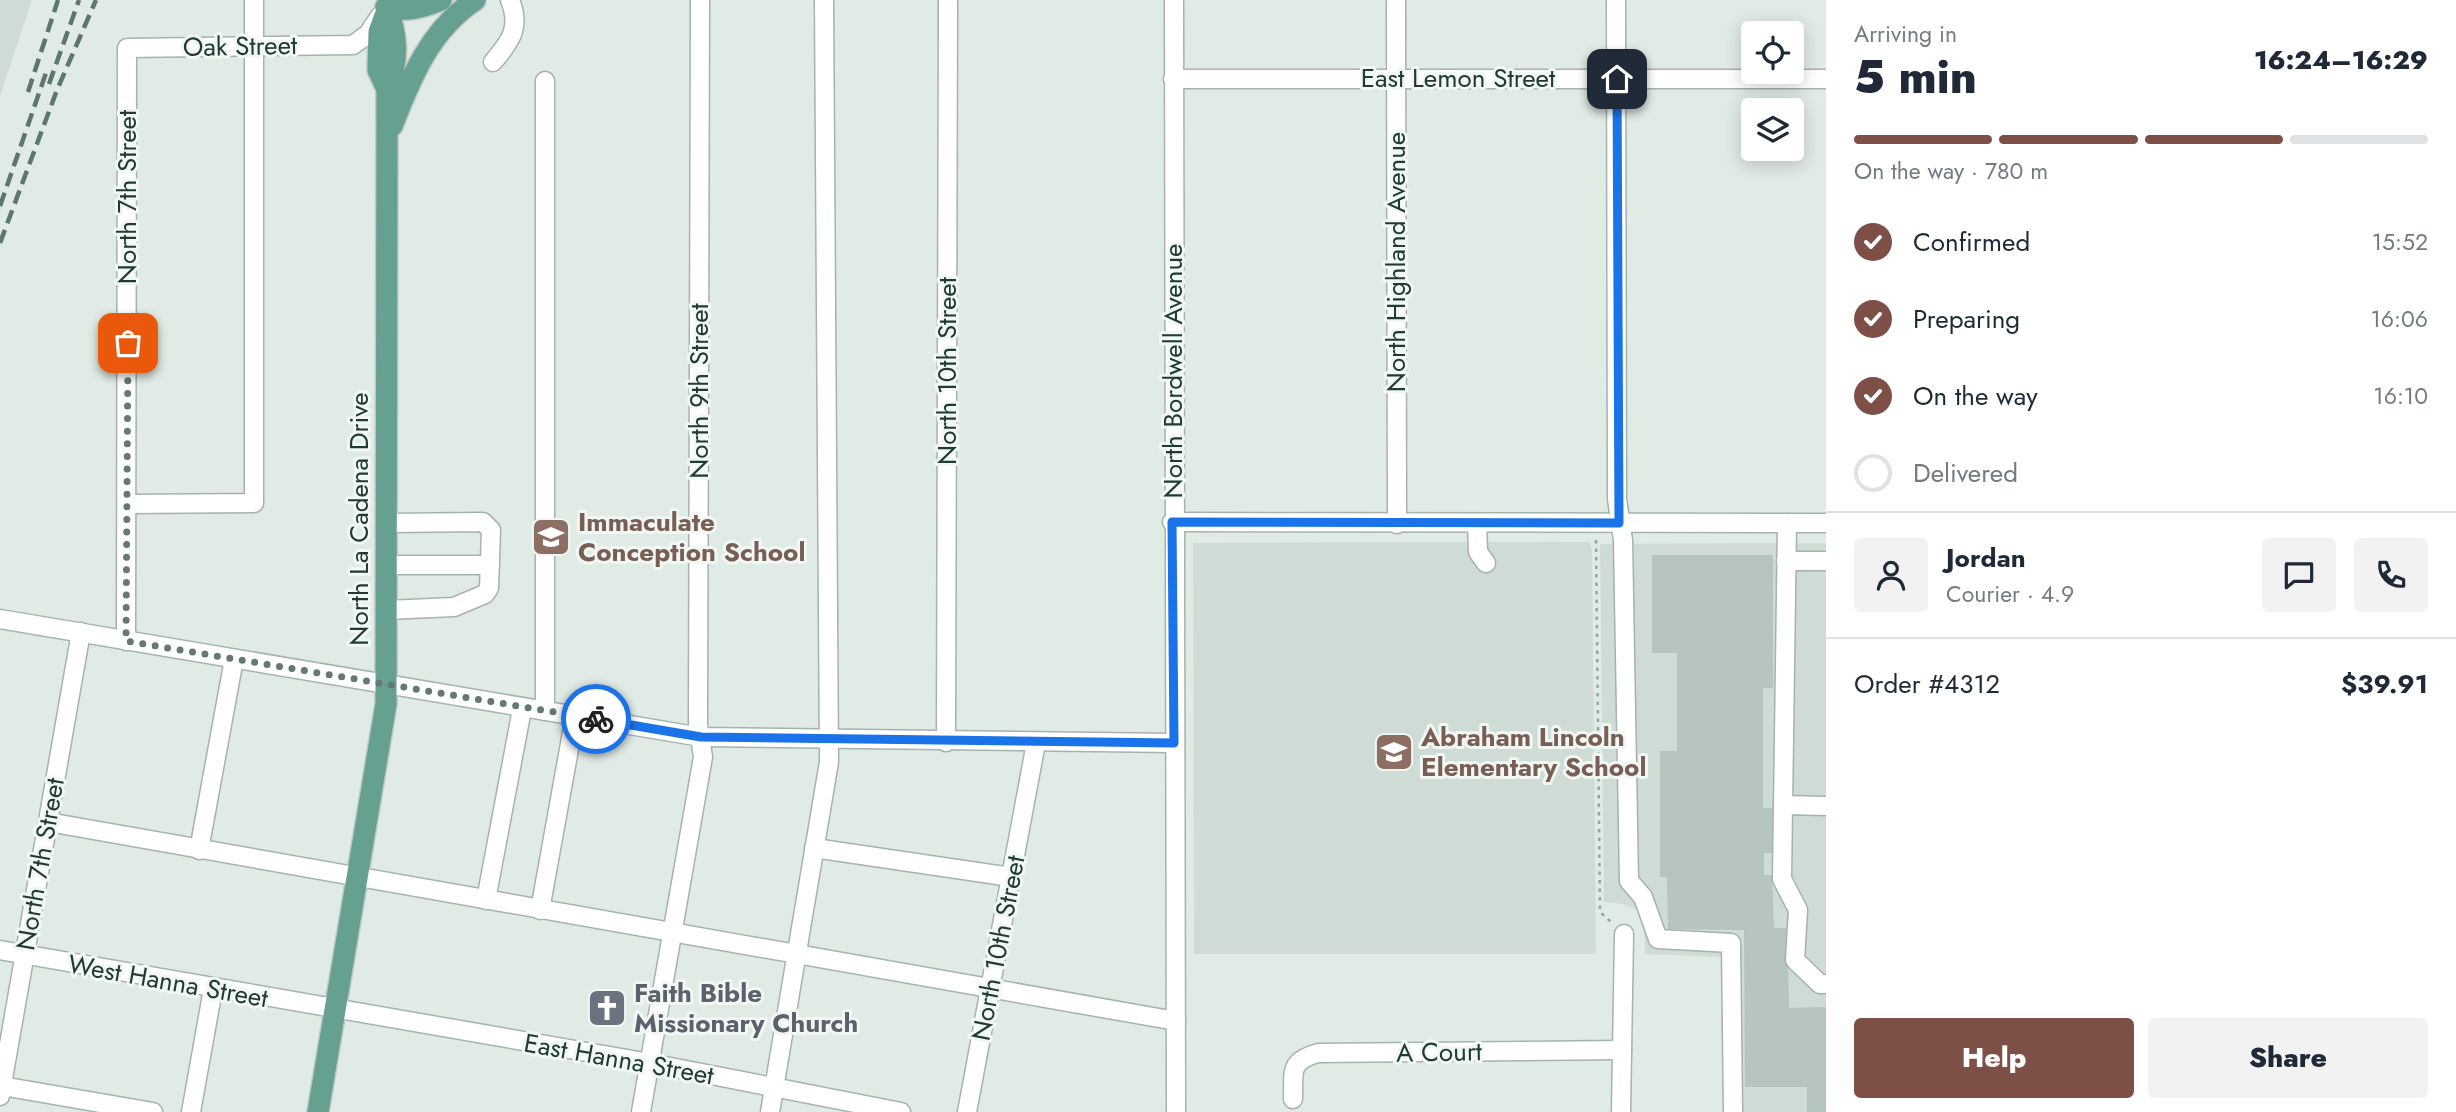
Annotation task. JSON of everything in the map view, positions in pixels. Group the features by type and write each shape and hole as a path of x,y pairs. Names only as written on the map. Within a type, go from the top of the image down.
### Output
{"main road":[{"path":"389,2 402,11 440,0"},
{"path":"387,138 417,65 438,32 475,0"},
{"name":"North La Cadena Drive","path":"318,1112 387,685 387,138 382,79 394,73 395,26 389,2"}],"street":[{"path":"128,504 254,503 254,0"},
{"path":"493,62 509,44 516,28 516,14 510,0"},
{"name":"North 9th Street","path":"641,1112 703,757 698,724 700,0"},
{"path":"770,1112 828,762 824,0"},
{"name":"North 10th Street","path":"946,742 948,0"},
{"name":"North Bordwell Avenue","path":"1174,0 1172,522 1176,1112"},
{"name":"North Highland Avenue","path":"1396,0 1396,524"},
{"path":"1616,0 1619,523 1623,540 1629,881 1643,897 1658,939 1731,943 1733,1112"},
{"path":"382,79 352,45 368,34 389,2"},
{"name":"Oak Street","path":"127,48 352,45"},
{"name":"North 7th Street","path":"126,641 127,48"},
{"name":"East Lemon Street","path":"1173,79 1826,79"},
{"path":"545,81 545,711"},
{"path":"387,523 483,522 491,530 489,588 485,594 449,608 387,610"},
{"path":"1172,522 1826,523"},
{"path":"1477,523 1478,552 1486,563"},
{"path":"1787,523 1782,879 1798,910 1795,960 1820,984 1826,984"},
{"path":"1786,561 1826,561"},
{"path":"387,565 490,565"},
{"path":"0,619 522,709 701,737 1174,743"},
{"name":"North 7th Street","path":"1,1091 81,632"},
{"path":"199,850 234,659"},
{"path":"486,900 522,709"},
{"path":"540,910 575,716"},
{"name":"North 10th Street","path":"967,1112 1036,743"},
{"path":"1783,805 1826,806"},
{"path":"48,822 1176,1021"},
{"path":"814,848 1011,877"},
{"path":"1621,1112 1623,934"},
{"name":"West Hanna Street","path":"0,950 335,1010"},
{"path":"191,1112 213,989"},
{"name":"East Hanna Street","path":"335,1010 650,1063 901,1112"},
{"name":"A Court","path":"1293,1099 1294,1068 1300,1058 1318,1053 1622,1049"},
{"path":"1,1091 153,1112"}],"path":[{"path":"1596,522 1600,912 1623,934"}],"shaded area":[{"path":"0,0 32,0 0,96"},
{"name":"Abraham Lincoln Elementary School","path":"1589,542 1592,550 1596,954 1194,954 1193,543"},
{"path":"1826,543 1826,1112 1724,1112 1723,957 1645,954 1644,923 1639,911 1624,904 1604,902 1600,544"}],"building":[{"path":"1653,556 1772,556 1772,687 1762,687 1762,809 1772,809 1771,852 1763,852 1763,876 1771,876 1773,929 1785,929 1784,959 1787,968 1788,1009 1826,1008 1826,1112 1808,1112 1808,1086 1746,1086 1745,929 1669,928 1668,876 1661,876 1661,752 1678,752 1678,652 1653,652"}],"railway":[{"path":"28,92 58,0"},
{"path":"49,84 79,0"},
{"path":"0,243 57,90 96,0"},
{"path":"0,206 47,70"}],"way so far":[{"path":"128,343 126,641 522,709 596,719"}],"place":[{"name":"Immaculate Conception School","path":"551,537"},
{"name":"Abraham Lincoln Elementary School","path":"1394,752"},
{"name":"Faith Bible Missionary Church","path":"607,1008"}],"route":[{"path":"596,719 701,737 991,743 1174,743 1172,522 1619,523 1617,79"}]}
